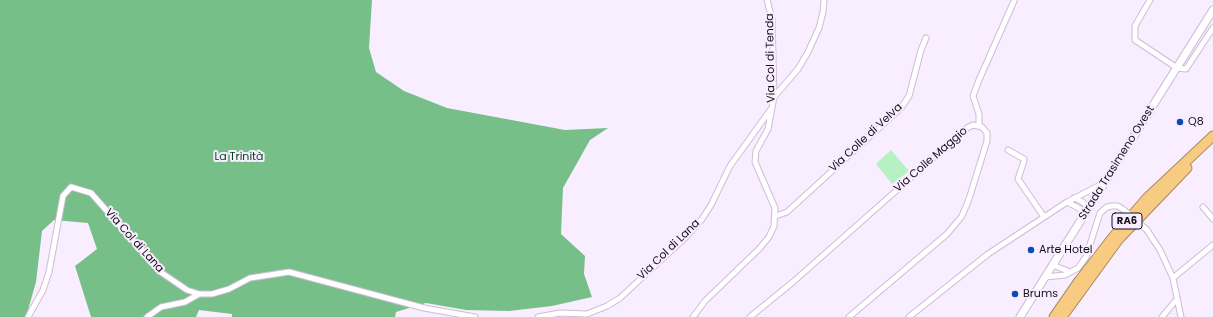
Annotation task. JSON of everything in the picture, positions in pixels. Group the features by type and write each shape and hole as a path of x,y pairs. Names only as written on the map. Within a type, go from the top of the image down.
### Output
{"highway":[{"name":"RA6","path":"1054,317 1079,281 1113,237 1147,198 1213,136"},
{"name":"RA6","path":"1062,317 1085,283 1118,240 1164,190 1213,144"}],"main road":[{"name":"Strada Trasimeno Ovest","path":"1020,317 1213,10"}],"street":[{"name":"Via Col di Tenda","path":"767,0 772,19 774,97 768,129 756,151 755,162 773,202 776,216"},
{"path":"774,97 798,69 808,52 819,28 824,0"},
{"path":"1150,0 1135,26 1135,40 1177,68 1186,69 1213,28"},
{"path":"979,125 979,114 973,96 1014,1"},
{"name":"Via Colle di Velva","path":"776,216 787,212 901,108 909,96 921,50 926,38"},
{"name":"Via Col di Lana","path":"538,317 560,313 587,314 607,306 620,298 686,237 702,219 711,205 730,166 773,106"},
{"name":"Via Colle Maggio","path":"750,317 793,282 967,128 979,125 985,129 987,141 964,212 947,234 849,317"},
{"path":"1008,150 1024,159 1018,179 1044,216"},
{"path":"909,317 977,261 1044,216 1074,198 1104,183"},
{"name":"Via Col di Lana","path":"28,317 43,290 49,272 63,196 71,187 91,193 162,274 186,290 199,294 212,294 250,278 289,272 424,308 475,317"},
{"path":"1067,202 1087,210 1086,203 1074,198"},
{"path":"1045,276 1059,276 1071,272 1082,264 1086,257 1100,213 1107,207 1118,206 1147,230 1160,250 1173,278 1181,317"},
{"path":"1203,207 1213,219"},
{"path":"693,317 705,301 735,273 769,237 774,226 776,216"},
{"path":"1173,278 1213,245"},
{"path":"1053,265 1061,270 1071,272"},
{"path":"147,317 160,307 185,302 199,294"},
{"path":"1162,317 1177,298"}],"green space":[{"name":"La Trinità","path":"0,0 372,0 369,48 376,72 404,91 447,108 565,130 608,128 590,140 563,188 561,234 585,256 584,274 592,297 552,306 509,311 466,310 426,303 396,312 395,317 232,317 232,314 199,310 196,317 91,317 75,266 97,249 88,223 54,220 42,231 36,282 26,317 0,317"},
{"path":"891,150 909,171 892,184 876,164"}],"place":[{"name":"Q8","path":"1180,122"},
{"name":"Arte Hotel","path":"1031,250"},
{"name":"Brums","path":"1015,294"}]}
